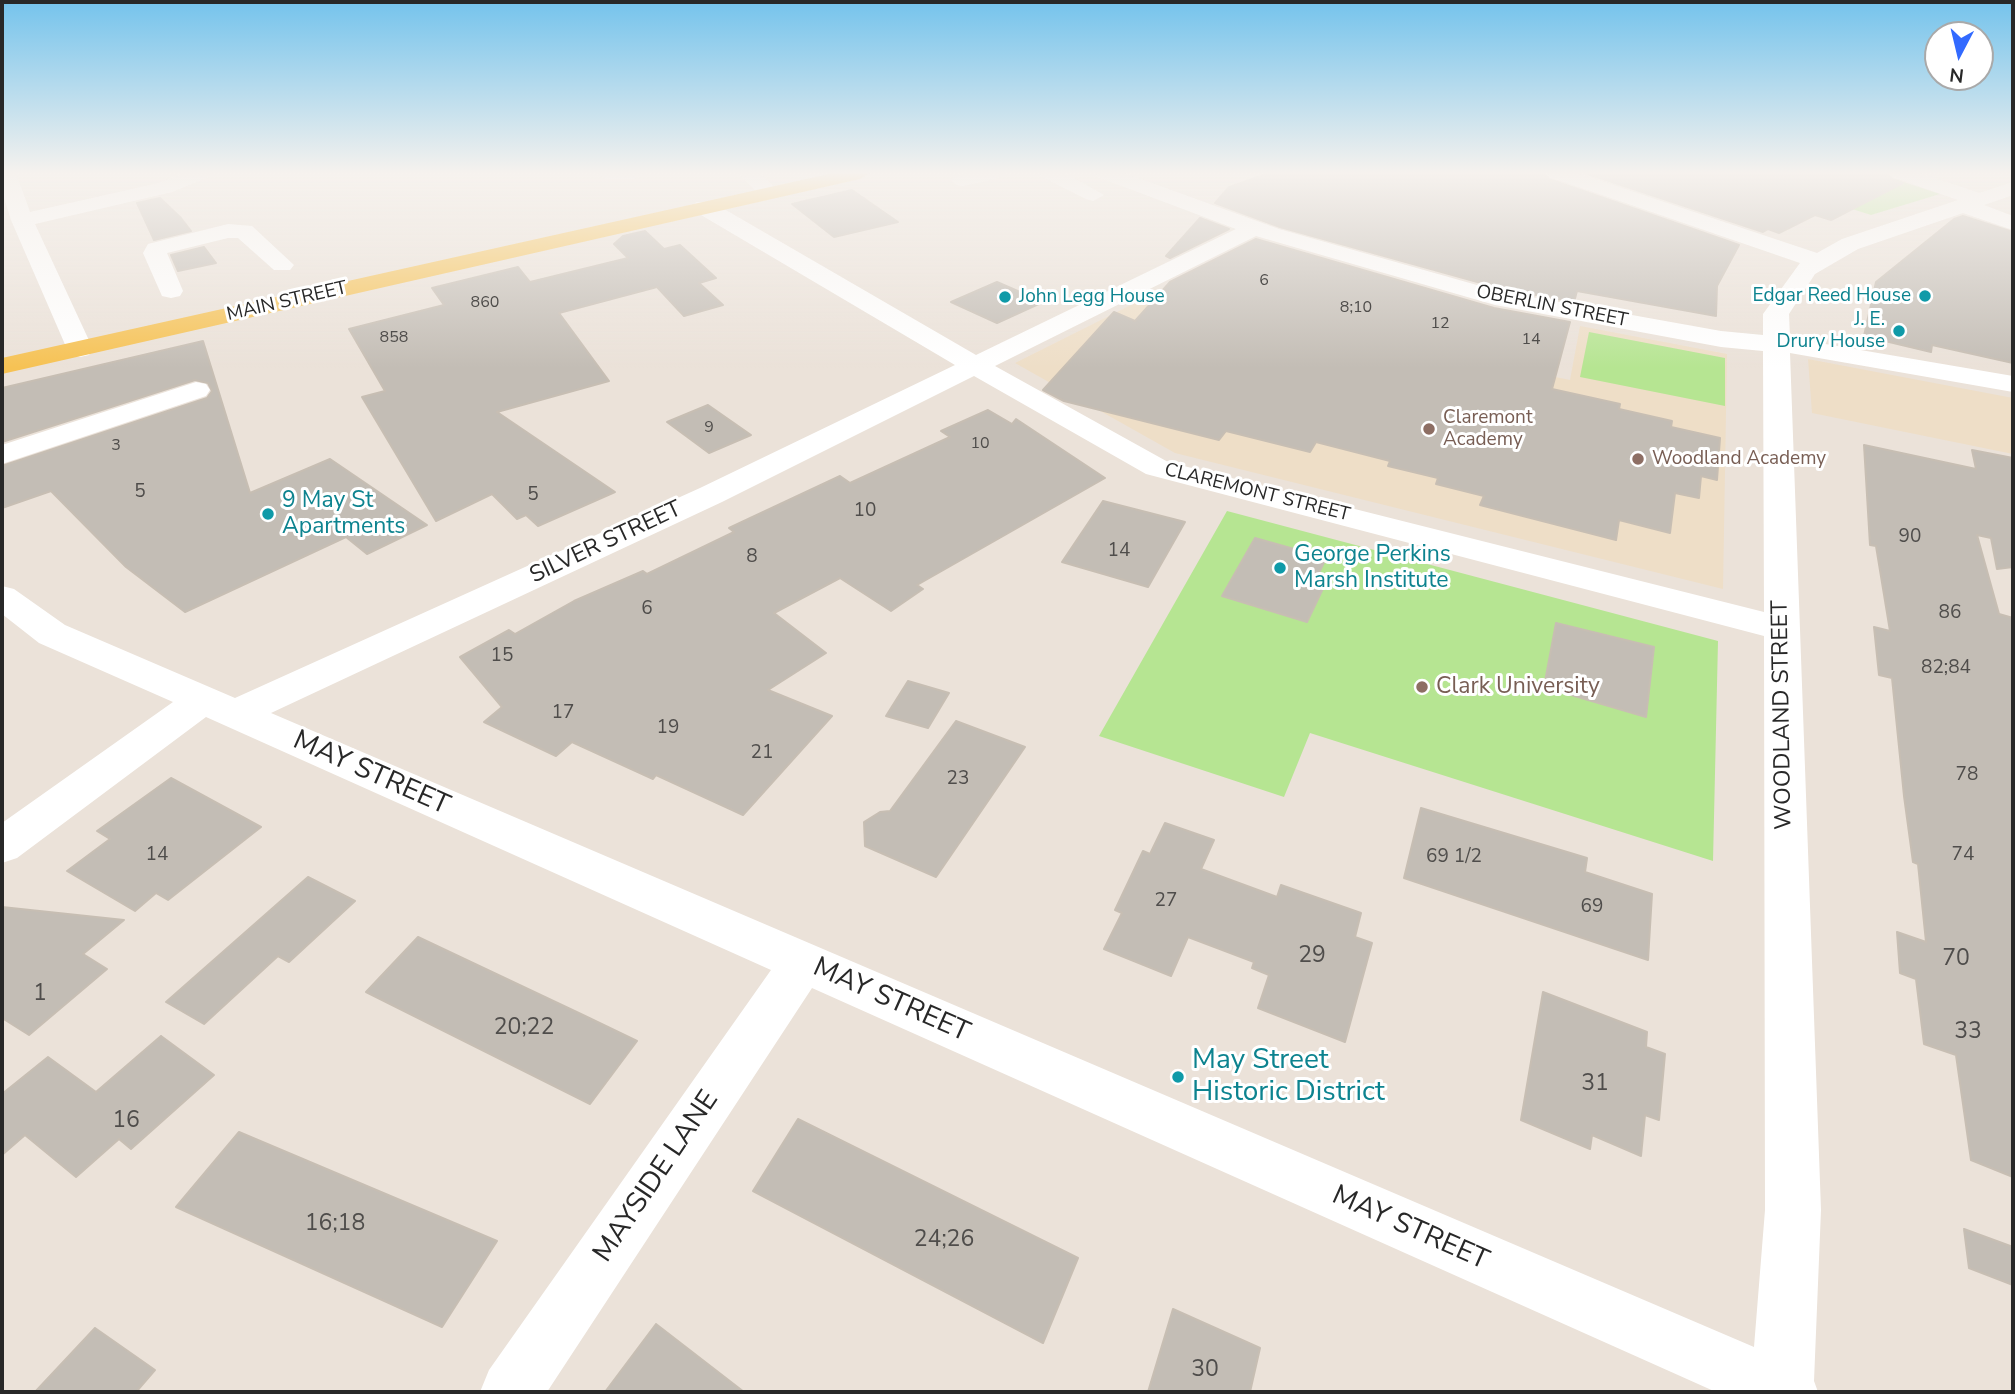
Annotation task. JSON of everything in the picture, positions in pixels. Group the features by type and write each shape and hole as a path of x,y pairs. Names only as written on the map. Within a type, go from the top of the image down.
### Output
{"main road":[{"name":"MAIN STREET","path":"2,366 568,238"}],"street":[{"path":"22,238 22,243 80,349"},
{"path":"172,291 156,249 200,238"},
{"path":"252,238 282,265"},
{"name":"CLAREMONT STREET","path":"757,238 1099,438 1157,468 1781,628"},
{"name":"SILVER STREET","path":"2,846 219,707 711,495 1234,238"},
{"name":"OBERLIN STREET","path":"1289,238 1495,298 1776,346 1805,346 2013,384"},
{"path":"1750,238 1818,261"},
{"name":"WOODLAND STREET","path":"1784,1392 1793,1210 1776,314 1806,269 1850,244 1868,238"},
{"path":"2,455 196,390"},
{"name":"MAY STREET","path":"2,597 52,634 1784,1392"},
{"name":"MAYSIDE LANE","path":"511,1392 803,962"}],"shaded area":[{"name":"Claremont Academy","path":"1163,289 1173,299 1570,380 1580,326 1727,354 1723,589 1175,453 1015,363"},
{"path":"1808,359 2013,398 2013,454 1812,413"}],"green space":[{"path":"1589,332 1725,358 1725,406 1580,377"},
{"name":"Clark University","path":"1227,511 1718,641 1713,861 1310,733 1284,797 1099,736"}],"building":[{"path":"621,238 652,238 664,249 680,245 716,278 699,283 723,305 684,316 657,287 559,313 609,381 497,412 615,492 538,526 526,515 517,519 492,494 436,521 362,397 385,391 349,329 444,305 432,288 518,267 530,282 628,258 614,244"},
{"path":"1182,238 1211,238 1170,258 1166,256"},
{"path":"1320,238 1719,238 1739,245 1717,286 1716,316 1577,291 1574,302 1499,288"},
{"path":"1930,238 2013,238 2013,363 1932,345 1931,352 1864,336 1876,282"},
{"name":"Claremont Academy","path":"1256,239 1494,308 1570,322 1552,389 1620,404 1619,409 1672,421 1671,427 1720,438 1717,480 1701,476 1699,498 1675,493 1670,533 1619,520 1616,540 1480,505 1484,496 1436,484 1438,478 1388,466 1390,461 1316,442 1310,452 1226,431 1219,440 1064,401 1043,390 1114,312 1135,321 1170,282"},
{"path":"204,247 216,263 178,271 171,255"},
{"name":"John Legg House","path":"997,282 1043,302 997,323 951,302"},
{"path":"203,341 250,493 330,459 427,525 367,554 346,537 185,612 126,567 51,491 2,508 2,466 207,398 212,391 208,383 195,380 2,442 2,388"},
{"path":"708,405 751,435 709,453 667,422"},
{"path":"988,410 1012,424 1016,419 1105,478 917,585 923,589 891,611 840,578 774,613 826,653 768,690 832,716 743,815 656,775 653,779 572,742 556,756 484,722 502,707 460,657 509,630 515,634 574,601 643,571 647,574 734,532 729,528 840,476 850,483 950,437 941,431"},
{"path":"1864,445 1976,469 1972,450 2013,458 2013,567 1997,569 1991,538 1977,535 1999,614 2013,618 2013,1177 1971,1160 1956,1055 1924,1044 1916,979 1900,973 1897,932 1926,942 1918,864 1913,862 1904,796 1892,678 1879,675 1874,627 1890,631 1876,546 1870,545"},
{"path":"1103,501 1185,522 1148,587 1062,562"},
{"name":"George Perkins Marsh Institute","path":"1255,538 1326,558 1317,577 1327,580 1307,622 1222,596"},
{"path":"1556,623 1654,647 1646,717 1544,687"},
{"path":"908,681 949,693 928,728 886,716"},
{"path":"956,721 1025,747 936,877 865,846 864,822 880,812 890,811"},
{"path":"171,778 261,827 168,900 156,893 135,911 67,871 110,839 97,831"},
{"path":"1421,808 1587,858 1585,872 1652,894 1648,960 1404,878"},
{"path":"1165,823 1214,840 1201,869 1277,897 1281,885 1361,913 1355,937 1372,943 1345,1042 1258,1008 1269,975 1252,968 1254,962 1188,937 1171,976 1104,949 1122,913 1115,910 1143,851 1150,854"},
{"path":"308,877 355,901 289,962 278,956 204,1024 166,1002"},
{"path":"2,907 124,920 83,954 107,969 29,1035 2,1018"},
{"path":"418,937 637,1041 590,1104 366,992"},
{"path":"1543,992 1647,1032 1646,1047 1665,1054 1659,1120 1645,1115 1641,1156 1592,1135 1590,1149 1521,1120"},
{"path":"161,1036 214,1075 131,1149 119,1139 76,1177 25,1135 2,1155 2,1094 48,1057 96,1092"},
{"path":"798,1119 1078,1258 1043,1343 753,1191"},
{"path":"239,1132 497,1241 442,1327 176,1207"},
{"path":"1964,1229 2013,1247 2013,1285 1969,1268"},
{"path":"1173,1309 1260,1348 1250,1392 1148,1392"},
{"path":"656,1324 744,1392 605,1392"},
{"path":"95,1328 155,1370 136,1392 35,1392"}],"place":[{"name":"Edgar Reed House","path":"1925,296"},
{"name":"John Legg House","path":"1005,297"},
{"name":"J. E. Drury House","path":"1899,331"},
{"name":"Claremont Academy","path":"1429,429"},
{"name":"Woodland Academy","path":"1638,459"},
{"name":"9 May St Apartments","path":"268,514"},
{"name":"George Perkins Marsh Institute","path":"1280,568"},
{"name":"Clark University","path":"1422,687"},
{"name":"May Street Historic District","path":"1178,1077"}]}
